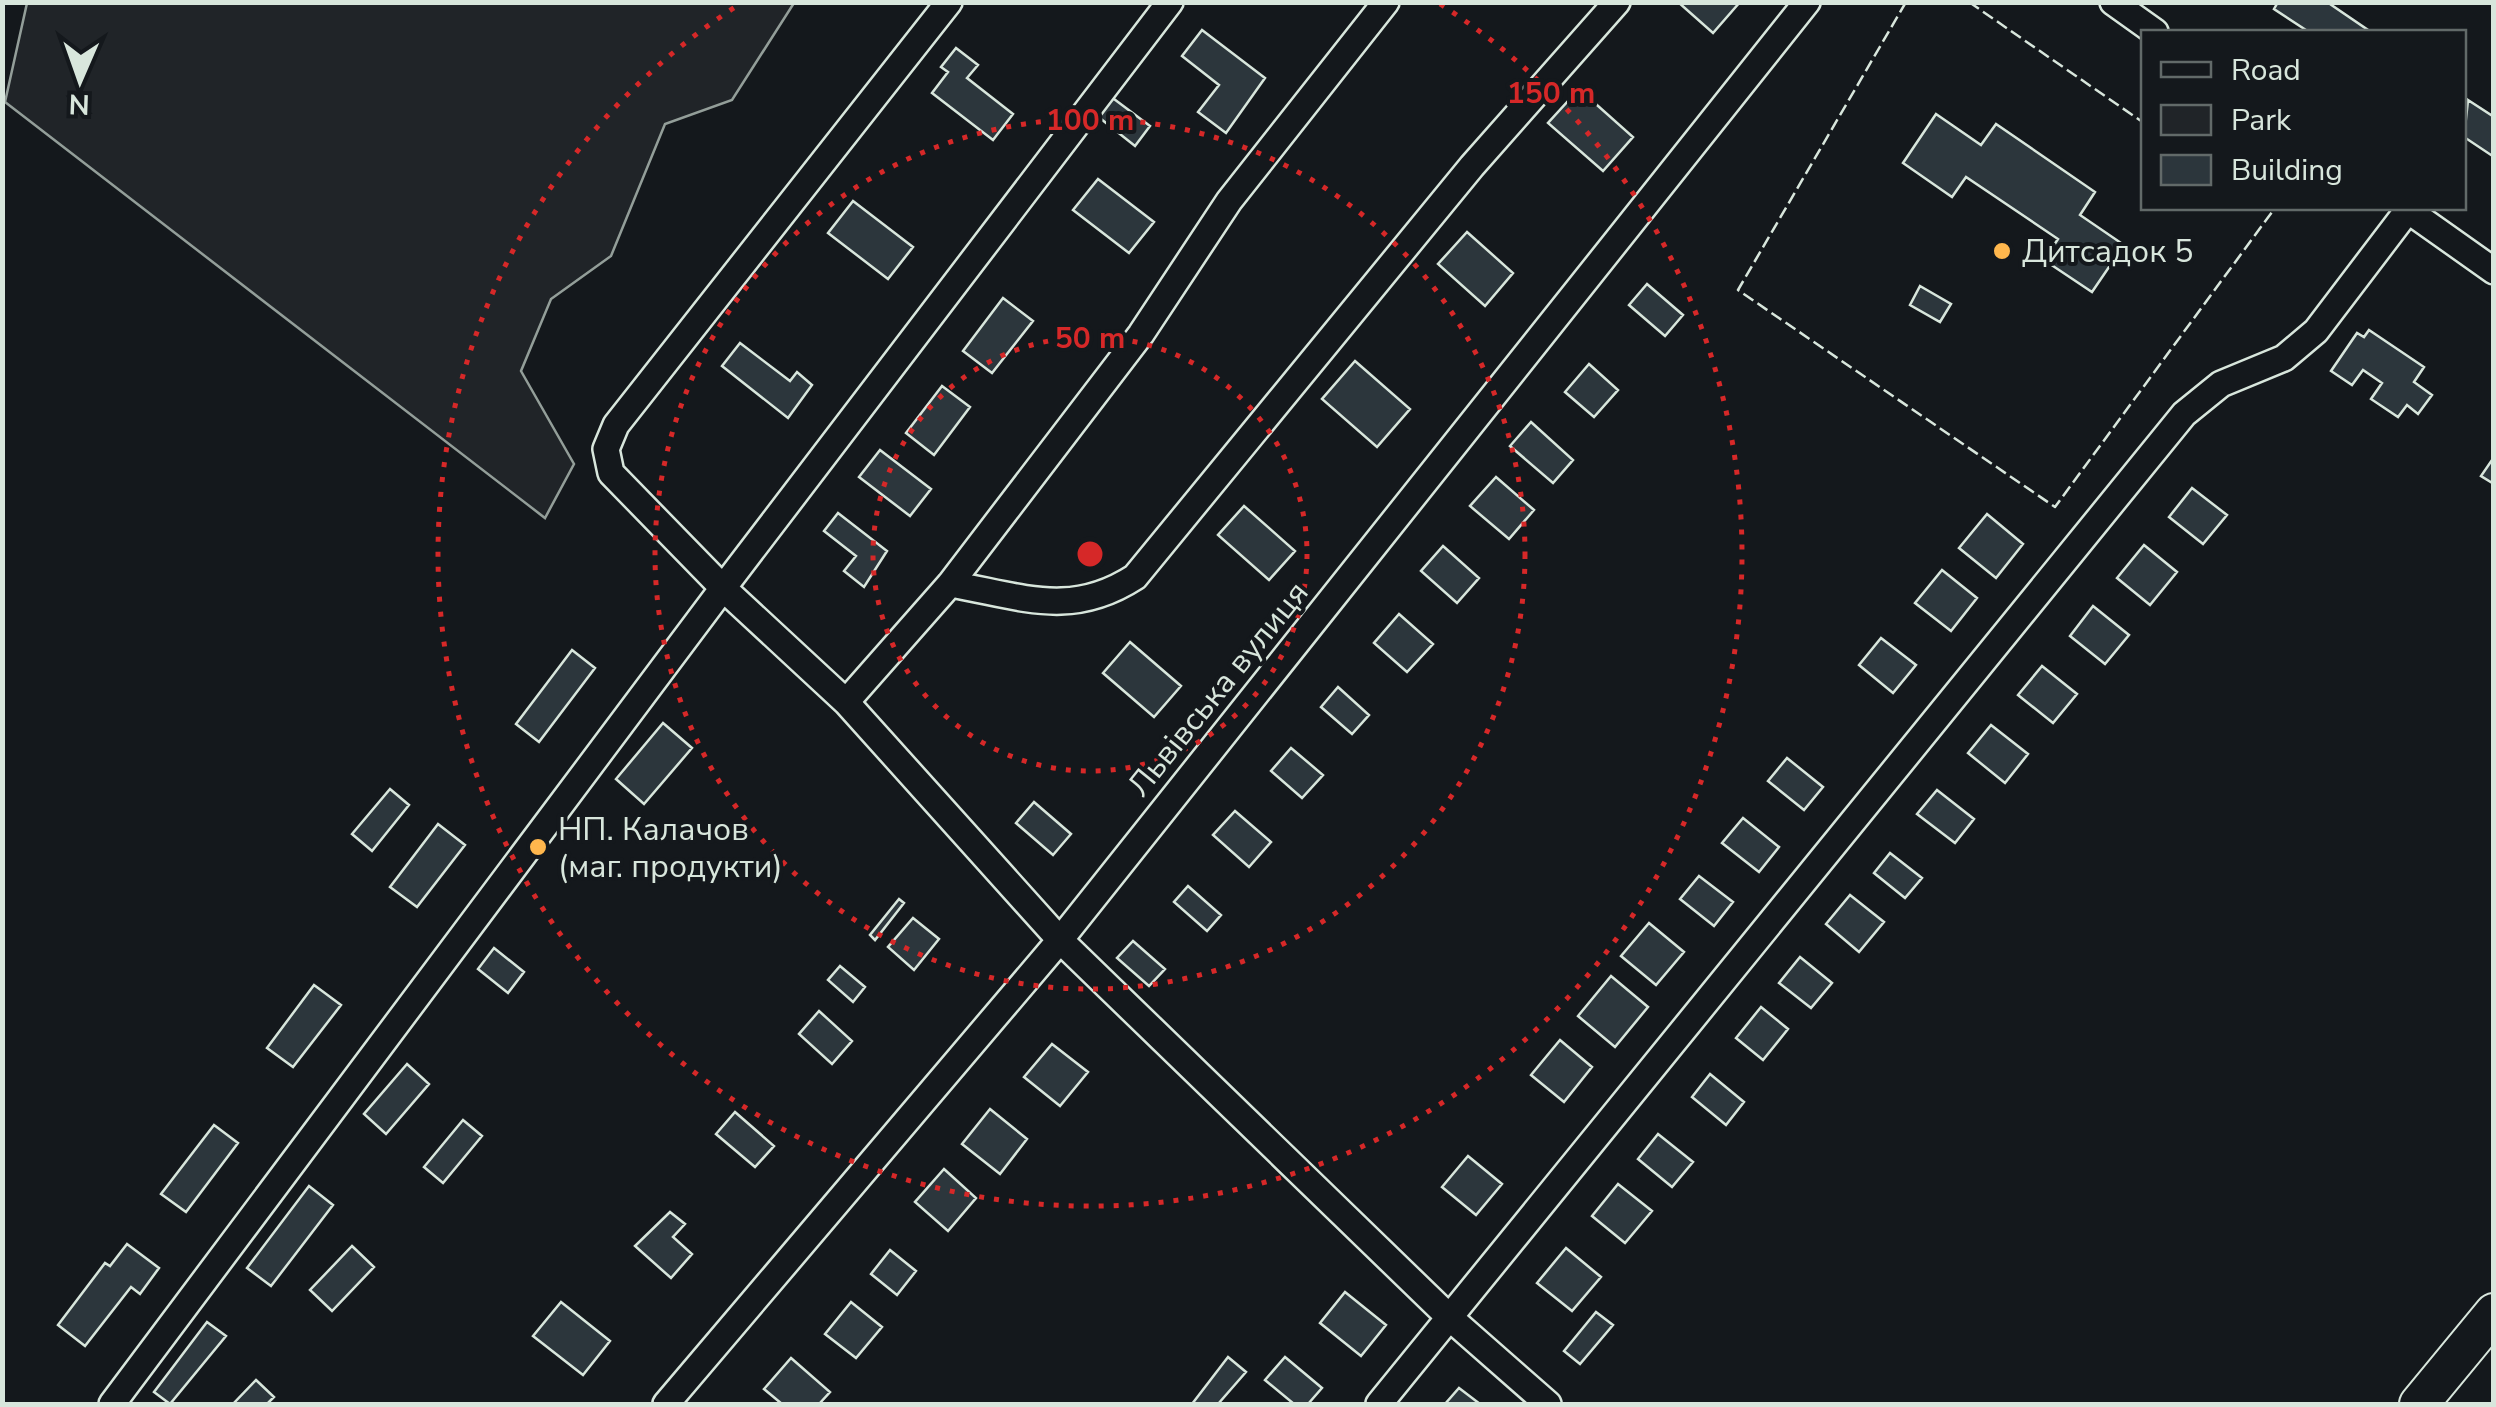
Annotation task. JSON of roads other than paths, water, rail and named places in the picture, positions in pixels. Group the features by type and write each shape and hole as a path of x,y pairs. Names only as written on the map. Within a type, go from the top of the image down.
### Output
{"street":[{"path":"949,2 616,425 606,449 611,473 723,588 846,702 1060,940 1449,1317 1548,1404"},
{"path":"112,1404 723,588 1170,2"},
{"path":"846,702 950,584 1141,334 1229,201 1386,2"},
{"path":"950,584 1066,604 1104,597 1135,577 1472,166 1617,2"},
{"name":"Львівська вулиця","path":"666,1404 1060,940 1807,2"},
{"path":"2113,2 2152,30"},
{"path":"1379,1404 2184,414 2220,384 2284,358 2316,331 2405,210"},
{"path":"2409,210 2494,271"},
{"path":"2419,1404 2494,1313"}],"place":[{"name":"Дитсадок 5","path":"2002,251"},
{"name":"НП. Калачов (маг. продукти)","path":"538,847"}]}
